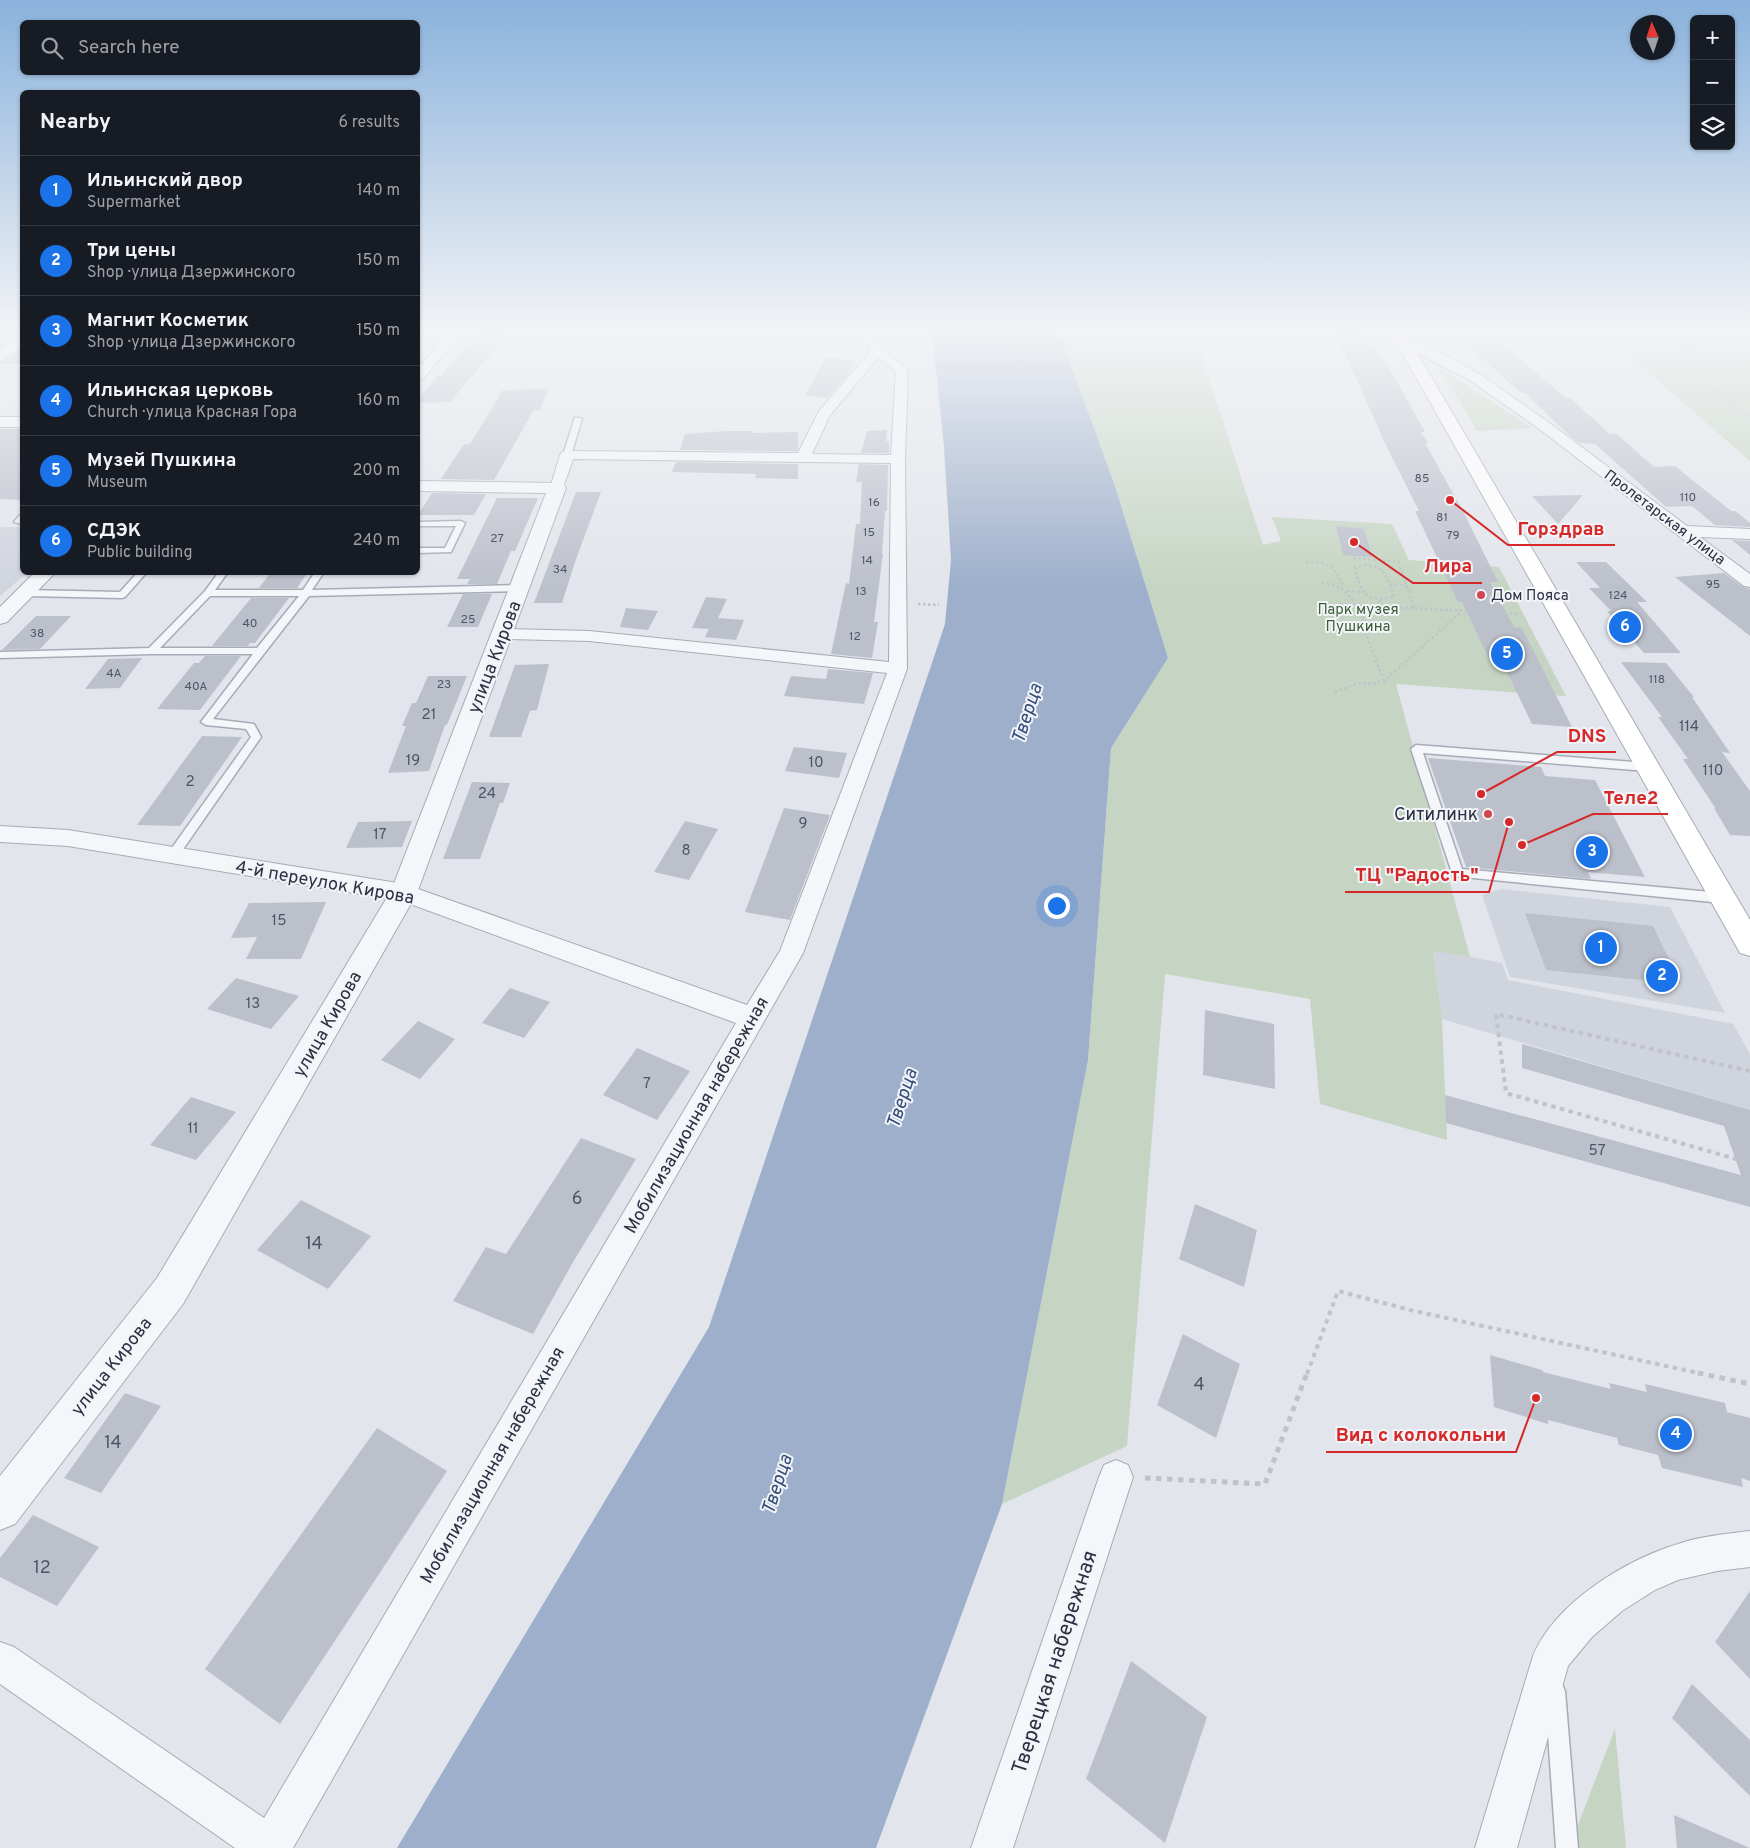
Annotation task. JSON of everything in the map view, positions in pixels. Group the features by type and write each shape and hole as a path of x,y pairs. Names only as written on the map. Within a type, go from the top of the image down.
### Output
{"main road":[{"path":"1445,415 1722,898 1742,918 1750,945"}],"street":[{"path":"803,457 823,415"},
{"name":"Мобилизационная набережная","path":"270,1847 791,953 898,670 898,459 900,415"},
{"name":"Пролетарская улица","path":"1529,415 1750,582"},
{"path":"0,422 20,422"},
{"path":"420,486 557,488 567,455 898,459"},
{"name":"улица Кирова","path":"0,1509 170,1291 404,893 557,488"},
{"path":"1683,531 1750,534"},
{"path":"0,618 44,575"},
{"path":"503,634 590,636 898,670"},
{"name":"4-й переулок Кирова","path":"0,834 68,838 404,893 752,1018"},
{"name":"Тверецкая набережная","path":"992,1848 1116,1476"},
{"path":"1496,1848 1552,1656 1579,1624 1609,1598 1642,1577 1688,1560 1717,1552 1750,1549"},
{"path":"0,1661 270,1847"}],"lane":[{"path":"567,455 578,419"},
{"path":"420,524 461,523 448,550 420,551"},
{"path":"26,592 122,595 140,575"},
{"path":"152,651 208,593 222,575"},
{"path":"173,855 256,736 250,726 206,722 318,575"},
{"path":"208,593 306,593 519,588"},
{"path":"0,655 152,651 260,651"},
{"path":"1646,767 1416,750 1457,873 1722,898"},
{"path":"1552,1656 1567,1848"}],"path":[{"path":"1468,429 1514,427"},
{"path":"1353,558 1400,562"},
{"path":"1368,559 1371,566"},
{"path":"1306,562 1321,562 1335,568 1344,587 1357,606"},
{"path":"1362,565 1371,566 1385,571 1394,597 1379,600 1368,597 1362,592 1355,568 1362,565"},
{"path":"1400,567 1415,610"},
{"path":"1322,583 1337,584 1344,587"},
{"path":"1390,584 1406,585"},
{"path":"1347,591 1362,592"},
{"path":"1379,600 1383,608"},
{"path":"1340,604 1415,610 1521,614"},
{"path":"1363,606 1364,626 1384,681"},
{"path":"1335,692 1359,683 1371,684 1384,681 1461,612"},
{"path":"1750,1071 1496,1014 1506,1093 1750,1164"},
{"path":"1116,1476 1265,1484 1338,1291 1414,1311 1750,1384"}],"shaded area":[{"path":"0,527 20,527 20,575 25,575 0,596"},
{"path":"1501,889 1670,907 1725,1013 1510,977 1482,895"},
{"path":"1433,950 1502,963 1508,980 1733,1024 1750,1054 1750,1110 1442,1019"}],"green space":[{"name":"Парк музея Пушкина","path":"1089,415 1221,415 1263,545 1281,541 1272,517 1392,524 1409,560 1499,567 1566,696 1396,684 1470,957 1433,951 1442,1019 1447,1140 1320,1104 1310,999 1165,974 1127,1446 1002,1504 1088,1060 1111,748 1168,658 1115,486"},
{"path":"1468,415 1512,415 1532,428 1478,431"},
{"path":"1698,415 1750,415 1750,461"},
{"path":"1615,1729 1626,1848 1569,1848"}],"water":[{"name":"Тверца","path":"941,415 1089,415 1115,486 1168,658 1111,748 1088,1060 1002,1504 876,1848 397,1848 709,1327 945,624 951,560"}],"building":[{"path":"488,415 531,415 494,480 441,479 464,444 470,444"},
{"path":"1373,415 1416,415 1425,432 1420,432 1428,443 1425,443 1464,513 1498,582 1490,582 1514,627 1522,628 1572,727 1532,724 1504,666 1492,665 1462,602 1458,602 1415,511 1419,511"},
{"path":"1548,415 1589,415 1610,434 1617,434 1654,467 1675,466 1731,511 1735,511 1750,523 1750,527 1715,525 1692,506 1666,507 1595,444 1579,443"},
{"path":"0,429 20,429 20,500 0,499"},
{"path":"887,430 886,441 889,441 889,453 861,453 867,431"},
{"path":"752,431 752,433 798,432 798,448 797,451 680,450 685,434"},
{"path":"676,462 798,464 798,479 755,478 756,474 672,472"},
{"path":"859,464 888,465 887,511 885,511 883,554 874,622 878,622 872,658 831,654 846,583 849,584 856,524 860,524 862,482 856,482"},
{"path":"576,492 601,492 562,603 534,603"},
{"path":"432,493 486,494 474,515 420,515 420,512"},
{"path":"1583,495 1558,524 1532,496"},
{"path":"497,498 538,498 515,551 511,551 497,584 467,584 470,579 457,579"},
{"path":"1336,526 1364,529 1372,557 1343,555"},
{"path":"1732,540 1750,541 1750,555"},
{"path":"1576,562 1606,562 1647,602 1637,602 1681,653 1644,653 1607,611 1611,611 1589,588 1600,588"},
{"path":"1724,573 1743,587 1750,589 1750,636 1675,577"},
{"path":"269,575 306,575 297,588 259,588"},
{"path":"463,594 492,594 478,627 447,627"},
{"path":"706,597 727,599 718,618 744,620 736,640 705,637 709,629 692,628"},
{"path":"251,598 289,598 255,643 250,643 248,646 212,646"},
{"path":"626,608 658,611 648,630 620,627"},
{"path":"36,616 71,616 40,649 2,650"},
{"path":"205,656 241,656 200,710 157,709 194,663 199,663"},
{"path":"142,658 120,688 85,689 108,659"},
{"path":"1621,662 1666,663 1694,697 1692,697 1730,753 1722,752 1750,791 1750,836 1730,835 1714,808 1716,809 1683,759 1688,759 1658,717 1662,717"},
{"path":"549,664 537,710 530,711 521,737 489,737 515,665"},
{"path":"828,669 873,673 864,704 784,696 791,676 826,679"},
{"path":"428,676 467,676 447,725 445,725 429,771 388,773 406,726 402,726 412,703 416,703"},
{"path":"202,736 242,737 180,826 137,825"},
{"path":"794,747 847,753 839,778 785,771"},
{"path":"1428,758 1541,767 1545,776 1595,780 1645,877 1588,872 1591,879 1466,867"},
{"path":"472,782 510,783 503,803 500,803 480,859 443,859"},
{"path":"784,808 830,815 790,920 745,912"},
{"path":"412,821 402,847 346,848 358,822"},
{"path":"685,821 718,829 689,880 654,872"},
{"path":"326,902 301,959 246,959 257,937 231,938 249,903"},
{"path":"1525,913 1653,926 1681,984 1546,970"},
{"path":"236,978 299,996 271,1029 207,1009"},
{"path":"510,988 550,1002 524,1038 482,1023"},
{"path":"1205,1010 1274,1024 1275,1089 1203,1075"},
{"path":"418,1021 455,1039 420,1079 381,1060"},
{"path":"1522,1044 1750,1110 1750,1207 1446,1123 1445,1095 1741,1175 1724,1126 1522,1068"},
{"path":"637,1048 690,1071 657,1120 603,1095"},
{"path":"191,1097 236,1112 196,1160 150,1145"},
{"path":"581,1138 636,1159 573,1262 533,1334 453,1301 486,1247 506,1254"},
{"path":"301,1200 371,1236 328,1289 257,1250"},
{"path":"1195,1204 1257,1230 1244,1287 1179,1259"},
{"path":"1183,1334 1240,1364 1216,1438 1157,1405"},
{"path":"1490,1355 1542,1370 1543,1372 1611,1389 1609,1383 1647,1392 1645,1384 1725,1403 1727,1412 1750,1418 1750,1481 1741,1478 1743,1487 1662,1468 1658,1455 1619,1445 1617,1438 1548,1420 1548,1424 1494,1407"},
{"path":"125,1393 161,1406 101,1493 64,1478"},
{"path":"377,1428 447,1471 280,1724 205,1669"},
{"path":"33,1515 99,1547 57,1606 0,1577 0,1558"},
{"path":"1750,1591 1750,1679 1715,1642"},
{"path":"1131,1661 1207,1717 1165,1843 1086,1779"},
{"path":"1692,1684 1750,1740 1750,1796 1672,1718"},
{"path":"1674,1815 1750,1848 1677,1848"}],"place":[{"name":"Горздрав","path":"1450,500"},
{"name":"Лира","path":"1354,542"},
{"name":"Дом Пояса","path":"1481,595"},
{"name":"СДЭК","path":"1625,627"},
{"name":"Музей Пушкина","path":"1507,654"},
{"name":"DNS","path":"1481,794"},
{"name":"Ситилинк","path":"1488,814"},
{"name":"ТЦ \"Радость\"","path":"1509,822"},
{"name":"Теле2","path":"1522,845"},
{"name":"Магнит Косметик","path":"1592,852"},
{"name":"Ильинский двор","path":"1601,948"},
{"name":"Три цены","path":"1662,976"},
{"name":"Вид с колокольни","path":"1536,1398"},
{"name":"Ильинская церковь","path":"1676,1434"}]}
